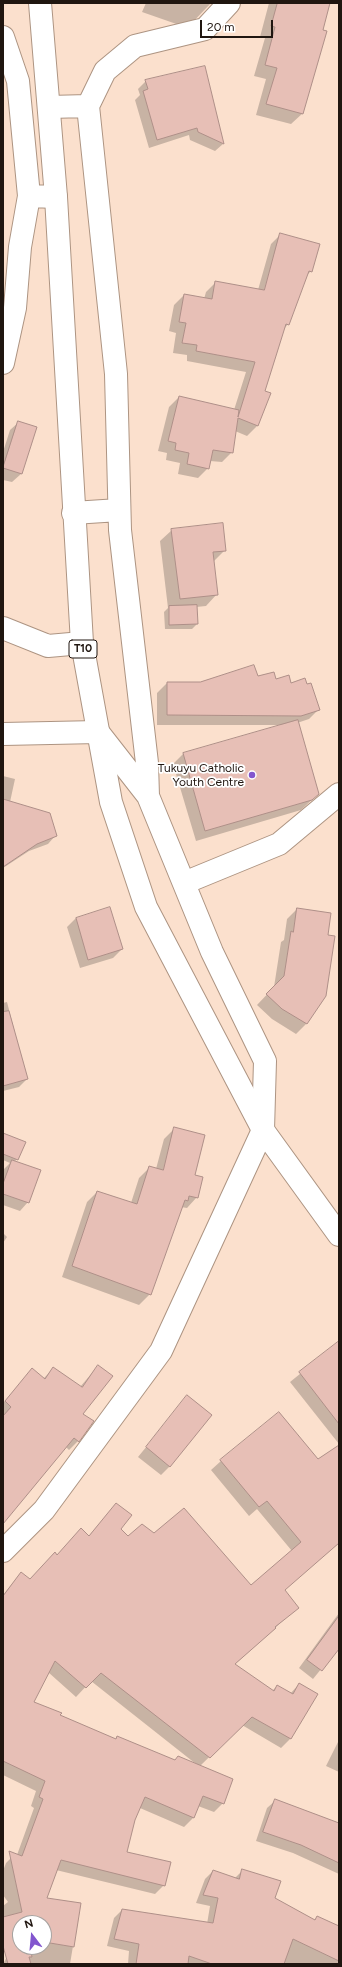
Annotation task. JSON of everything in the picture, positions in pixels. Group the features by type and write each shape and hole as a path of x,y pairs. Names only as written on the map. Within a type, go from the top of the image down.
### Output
{"main road":[{"name":"T10","path":"40,3 56,197 73,513 82,642 112,802 146,907 263,1130 339,1235"},
{"path":"148,796 147,763 120,530 116,374 88,106 105,71 135,46 205,29 229,3"},
{"path":"3,37 18,81 29,196 20,247 15,308 3,364"},
{"path":"49,107 88,106"},
{"path":"29,196 56,197"},
{"path":"73,513 119,510"},
{"path":"3,628 48,646 82,642"},
{"path":"3,734 98,732 148,796 212,952 265,1061 263,1130 161,1351 44,1510 3,1551"},
{"path":"184,883 279,844 339,794"}],"building":[{"path":"330,3 323,30 327,31 303,114 266,104 277,68 265,65 275,27 271,26 277,4"},
{"path":"205,66 224,144 198,132 197,128 157,140 143,91 148,89 145,80"},
{"path":"280,233 320,244 312,272 309,271 289,325 286,324 265,391 271,393 258,426 238,418 233,453 213,450 209,469 187,464 189,453 175,450 176,443 168,441 179,396 239,410 238,417 255,362 196,351 197,345 182,343 186,323 179,322 184,294 212,299 215,281 264,290"},
{"path":"18,421 37,427 22,474 3,468"},
{"path":"223,523 226,551 213,552 218,595 180,599 171,529"},
{"path":"197,605 198,624 169,625 169,606"},
{"path":"254,665 258,676 274,672 276,679 289,675 291,683 305,678 307,684 311,683 320,710 301,716 167,715 167,682 200,682"},
{"path":"298,720 319,794 312,800 205,831 183,753"},
{"path":"3,799 50,813 57,836 37,844 3,867"},
{"path":"110,907 123,949 88,960 76,918"},
{"path":"297,908 331,913 328,935 335,936 326,996 307,1024 282,1009 266,994 284,976 291,931 293,932"},
{"path":"9,1011 28,1079 3,1086 3,1012"},
{"path":"174,1127 205,1135 195,1175 203,1177 198,1198 189,1196 188,1201 185,1200 151,1295 72,1266 97,1191 137,1204 149,1166 163,1170"},
{"path":"3,1133 26,1142 18,1160 3,1154"},
{"path":"12,1160 41,1170 29,1203 3,1194 3,1184"},
{"path":"339,1341 339,1424 299,1372"},
{"path":"98,1365 113,1376 83,1414 94,1421 79,1442 74,1438 3,1524 3,1416 11,1407 5,1401 32,1368 45,1379 53,1367 82,1387"},
{"path":"187,1395 212,1415 170,1467 146,1447"},
{"path":"279,1412 318,1459 339,1445 339,1543 285,1590 299,1608 275,1627 276,1628 235,1664 274,1691 277,1685 293,1694 299,1683 318,1694 291,1739 252,1717 210,1758 101,1673 86,1688 55,1661 34,1702 62,1713 60,1715 116,1739 117,1736 175,1760 178,1756 233,1779 224,1804 203,1796 194,1818 145,1797 135,1820 127,1852 171,1862 165,1886 61,1860 47,1898 81,1903 74,1947 52,1943 52,1915 12,1915 12,1955 32,1955 32,1957 29,1957 31,1964 8,1964 3,1946 3,1917 22,1912 9,1851 22,1856 43,1799 39,1797 45,1781 3,1761 3,1596 21,1572 30,1579 55,1552 57,1555 81,1528 89,1536 116,1503 132,1515 121,1529 128,1536 142,1524 154,1533 184,1508 251,1585 301,1542 267,1501 259,1507 220,1460"},
{"path":"339,1616 339,1649 322,1671 307,1660"},
{"path":"275,1799 339,1823 339,1863 301,1845 263,1832"},
{"path":"242,1869 281,1881 275,1898 315,1920 317,1916 339,1926 339,1961 293,1939 284,1964 212,1964 189,1956 188,1964 136,1964 139,1944 114,1939 122,1909 213,1923 218,1898 203,1895 213,1870 239,1879"}],"place":[{"name":"Tukuyu Catholic Youth Centre","path":"252,775"}]}
